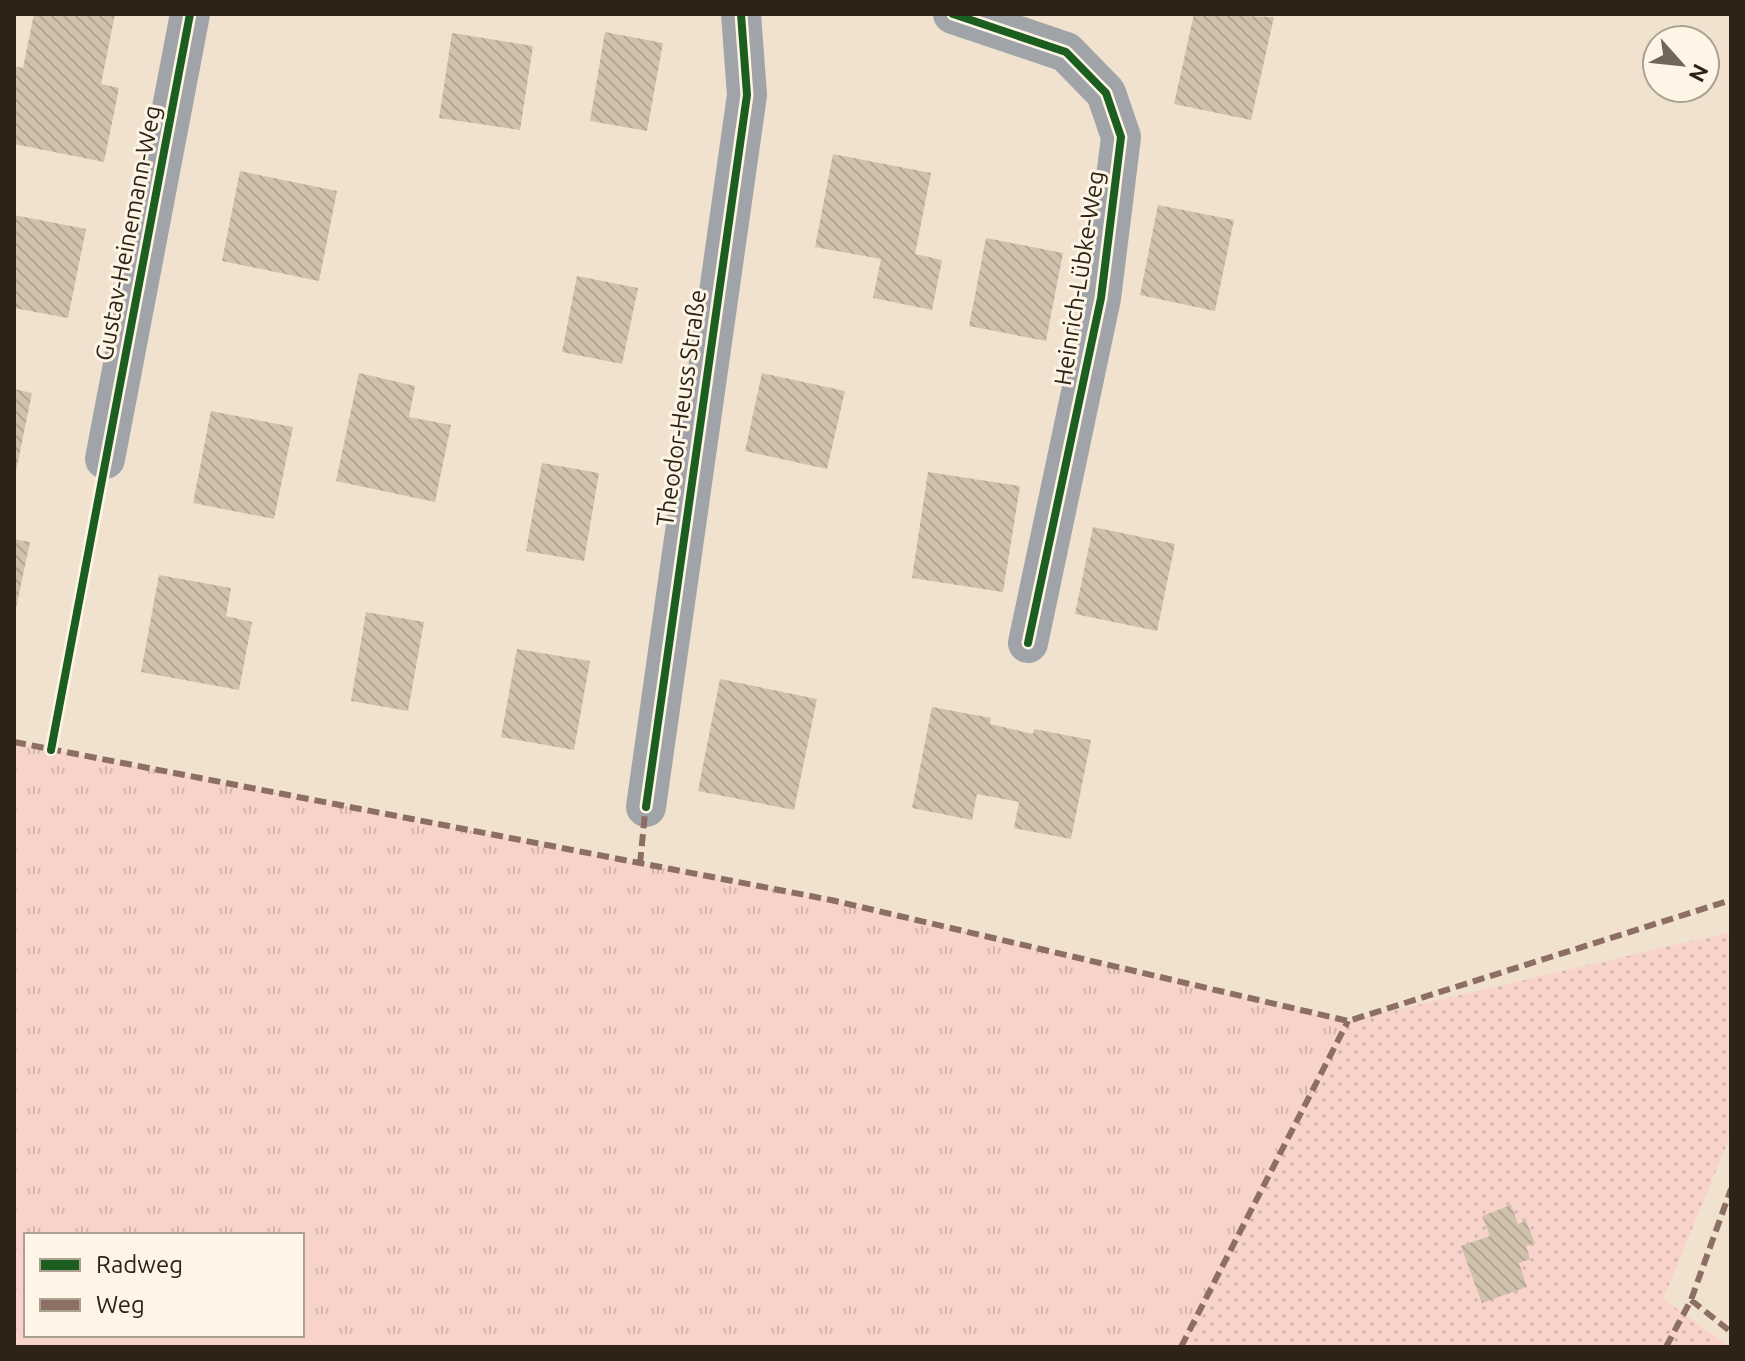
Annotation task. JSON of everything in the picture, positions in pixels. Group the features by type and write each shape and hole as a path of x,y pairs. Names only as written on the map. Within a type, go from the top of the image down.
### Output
{"street":[{"name":"Gustav-Heinemann-Weg","path":"105,459 190,14"},
{"name":"Theodor-Heuss Straße","path":"646,807 747,95 741,14"},
{"name":"Heinrich-Lübke-Weg","path":"953,14 1066,52 1106,93 1121,137 1101,298 1028,643"}],"green space":[{"path":"14,742 831,900 1348,1021 1181,1347 14,1347"},
{"path":"1731,932 1731,1134 1663,1299 1730,1347 1181,1347 1348,1021"}],"building":[{"path":"34,14 115,14 101,84 119,88 104,162 14,144 14,66 23,68"},
{"path":"1194,14 1274,17 1251,120 1174,104"},
{"path":"605,32 663,43 647,131 590,121"},
{"path":"452,33 533,46 520,130 439,118"},
{"path":"833,154 931,173 915,254 942,260 932,310 873,298 881,259 815,247"},
{"path":"240,171 337,191 319,281 222,261"},
{"path":"1158,205 1234,220 1215,311 1140,295"},
{"path":"14,215 86,229 68,318 14,308"},
{"path":"986,238 1063,253 1046,341 969,326"},
{"path":"577,276 638,288 622,364 562,352"},
{"path":"359,373 415,386 409,417 451,425 435,502 336,481"},
{"path":"762,373 845,391 827,469 745,451"},
{"path":"14,389 32,393 15,476 14,476"},
{"path":"211,411 293,427 274,519 193,503"},
{"path":"542,463 599,473 584,561 526,551"},
{"path":"928,472 1020,486 1003,592 912,578"},
{"path":"1093,527 1175,544 1157,631 1075,614"},
{"path":"14,539 30,542 15,613 14,613"},
{"path":"159,575 231,588 226,616 252,622 239,690 141,672"},
{"path":"366,612 424,622 408,711 351,701"},
{"path":"517,649 590,661 574,750 501,737"},
{"path":"720,679 817,699 794,810 698,791"},
{"path":"932,707 991,718 990,724 1033,734 1034,729 1091,740 1071,839 1014,828 1019,802 977,794 972,820 912,808"},
{"path":"1511,1205 1518,1224 1526,1221 1535,1243 1526,1246 1530,1259 1519,1263 1527,1287 1482,1303 1461,1246 1490,1236 1482,1216"}],"marked path":[{"path":"14,742 831,900 1348,1021 1731,900"},
{"path":"640,864 646,803"},
{"path":"1181,1347 1348,1021"},
{"path":"1666,1347 1691,1300 1731,1189"},
{"path":"1691,1300 1731,1332"}],"cycle path":[{"path":"51,750 190,14"},
{"path":"646,807 747,95 741,14"},
{"path":"953,14 1066,52 1106,93 1121,137 1101,298 1028,643"}]}
